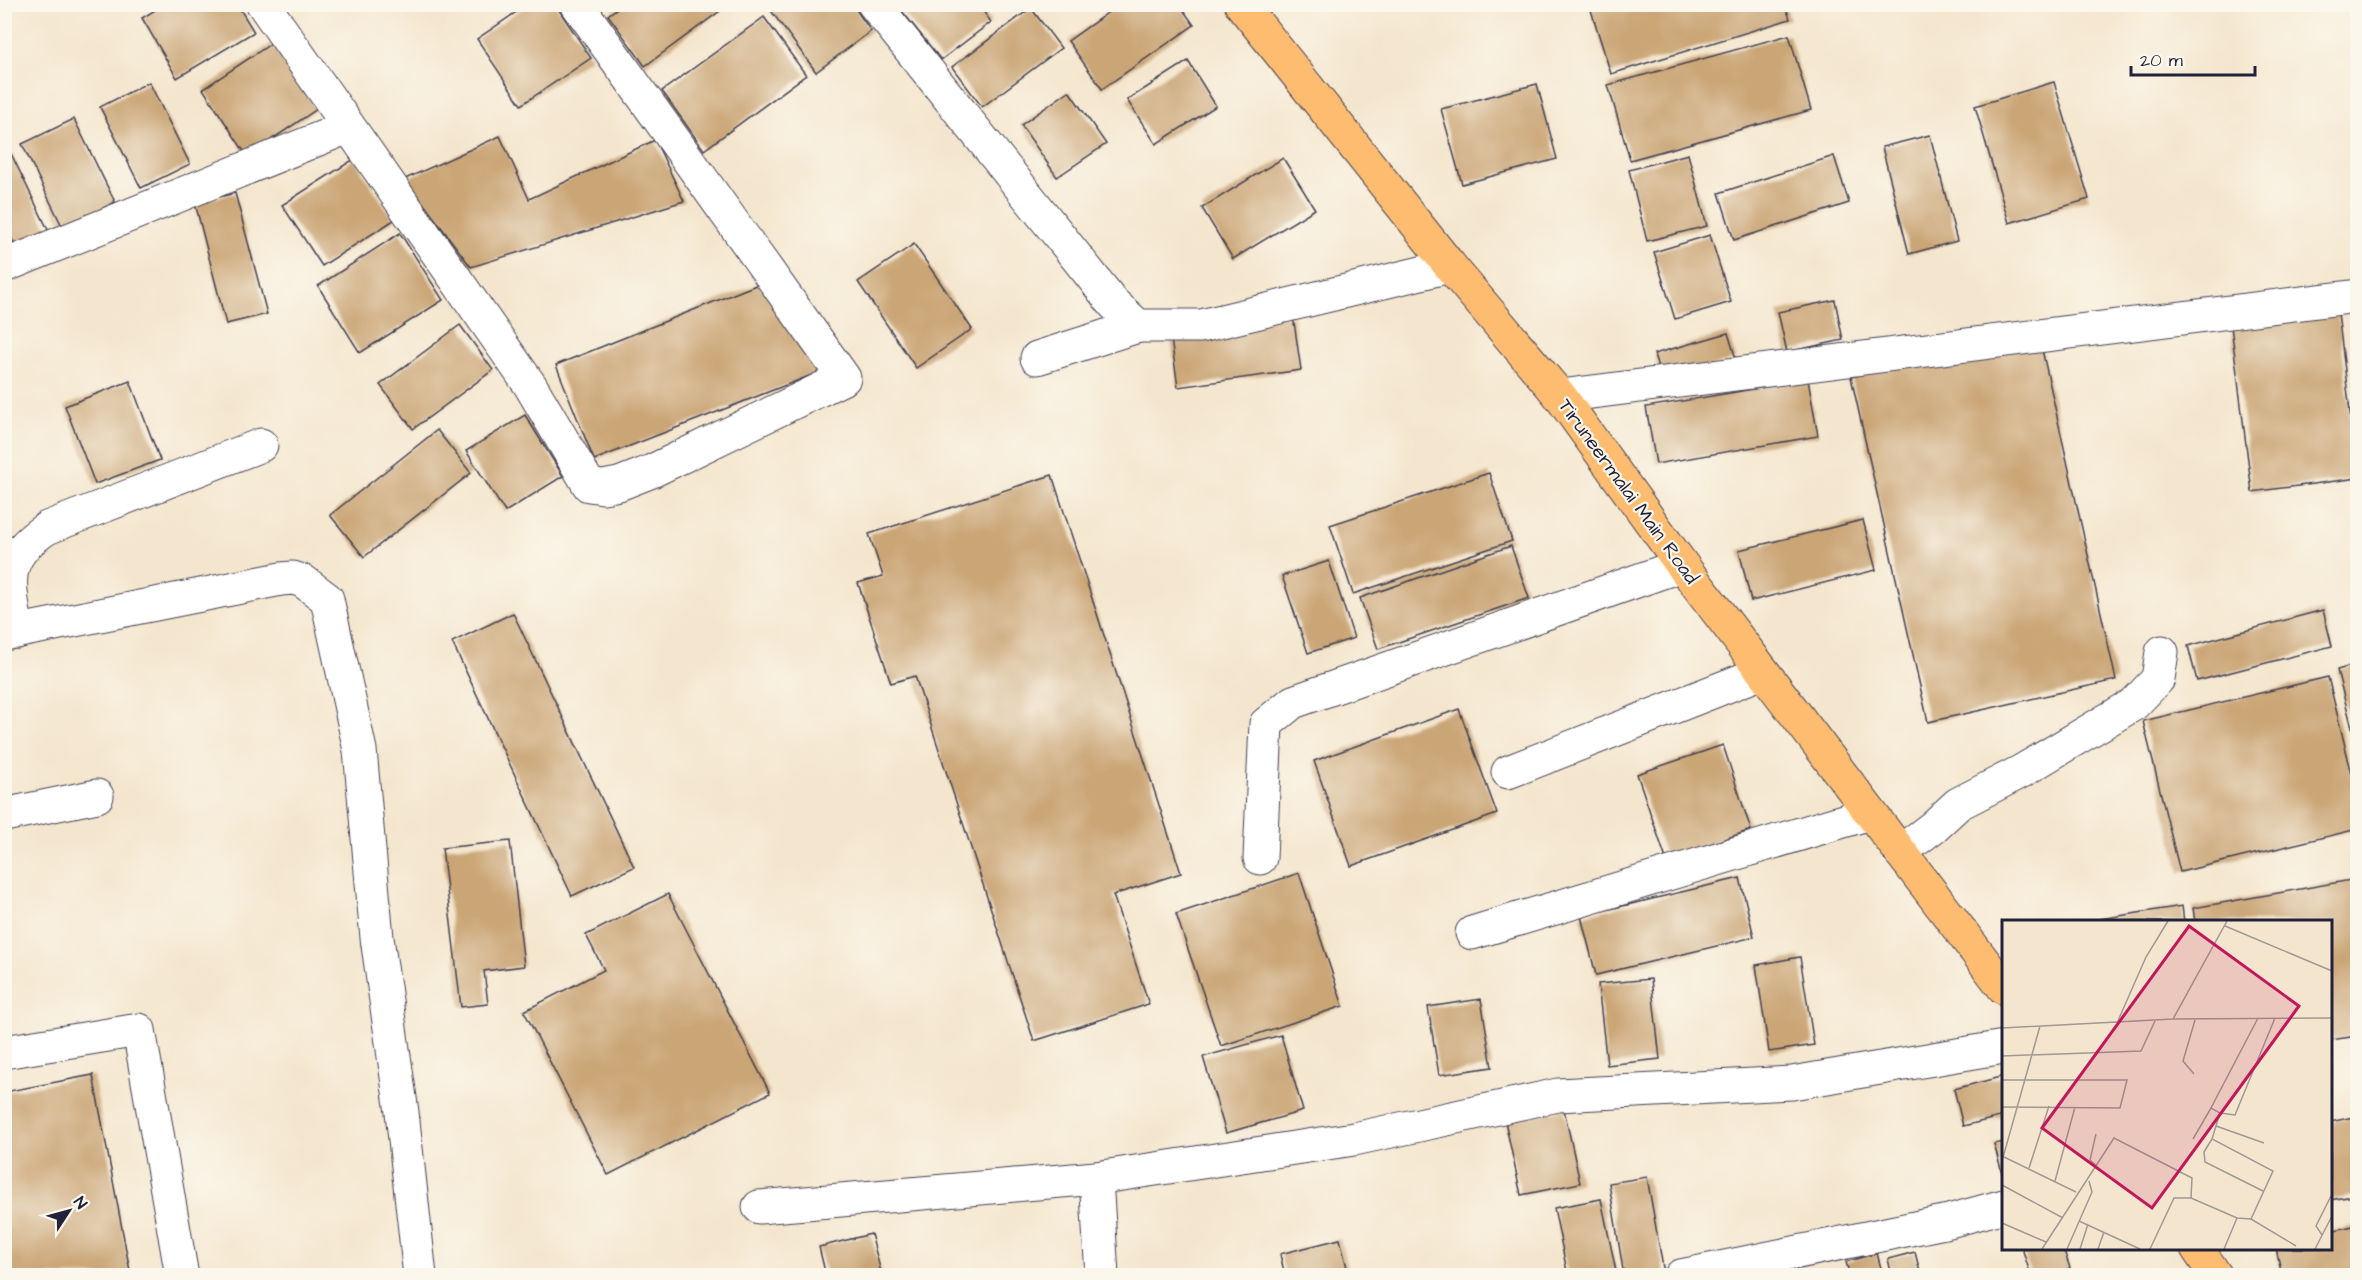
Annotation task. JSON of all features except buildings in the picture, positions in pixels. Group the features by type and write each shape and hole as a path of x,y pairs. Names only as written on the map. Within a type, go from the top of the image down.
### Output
{"main road":[{"name":"Tiruneermalai Main Road","path":"1241,4 1450,266 1560,396 1682,565 2002,985"},
{"path":"2198,1250 2216,1275"}],"street":[{"path":"263,4 530,385 589,485 611,486 652,471 844,378 577,4"},
{"path":"874,4 1114,304 1138,326"},
{"path":"4,266 348,127"},
{"path":"1037,358 1138,326 1201,326 1450,266"},
{"path":"1560,396 2358,296"},
{"path":"261,446 47,528 26,541 12,560 8,575 11,633 281,579 293,578 303,581 327,599 360,750 378,938 402,1112 420,1275"},
{"path":"1260,858 1266,724 1293,702 1682,565"},
{"path":"1900,852 1958,804 2022,771 2134,705 2158,679 2162,652"},
{"path":"1508,772 1763,672"},
{"path":"4,815 97,796"},
{"path":"1472,933 1870,813"},
{"path":"4,1052 139,1030 182,1275"},
{"path":"759,1207 1096,1178 1354,1139 1558,1095 1792,1083 2002,1047"},
{"path":"1096,1178 1102,1275"},
{"path":"1682,1275 1948,1221 2002,1207"}]}
